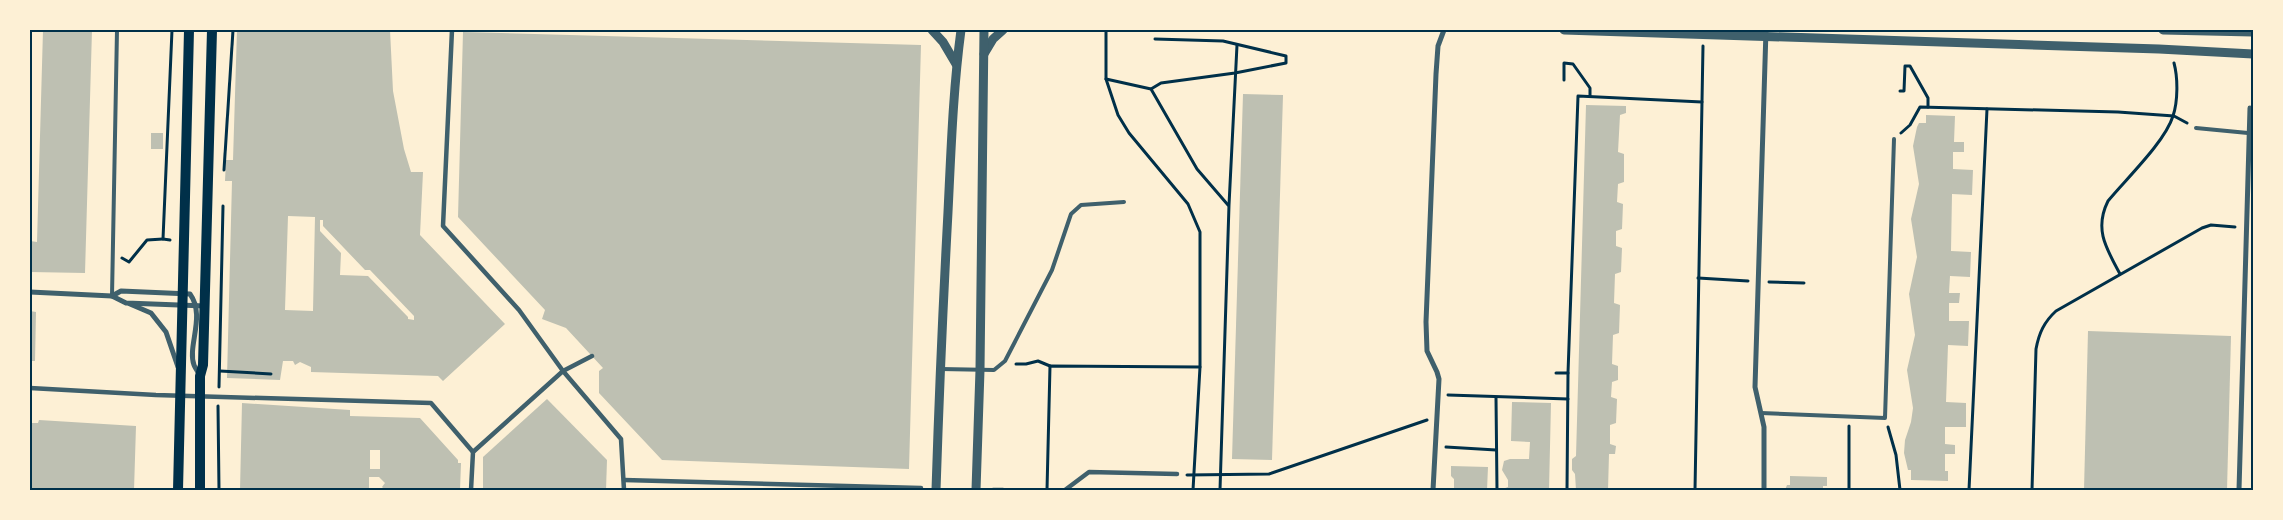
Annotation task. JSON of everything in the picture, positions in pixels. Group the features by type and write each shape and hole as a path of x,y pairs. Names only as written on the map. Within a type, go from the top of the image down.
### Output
{"main road":[{"path":"178,490 184,304 189,30"},
{"path":"200,490 201,452 198,433 200,376 203,365 200,306 212,30"}],"street":[{"path":"452,30 443,226 519,310 562,371 621,438 624,490"},
{"path":"932,30 944,42 956,64"},
{"path":"936,490 939,369 956,64 960,30"},
{"path":"976,490 980,370 984,30"},
{"path":"983,54 1002,30"},
{"path":"1433,490 1438,372 1427,351 1426,322 1436,74 1438,46 1444,30"},
{"path":"1564,30 1728,34 1766,33 2253,54"},
{"path":"2163,30 2253,32"},
{"path":"1764,490 1765,442 1755,387 1766,33"},
{"path":"2239,490 2250,108"},
{"path":"112,296 121,291 183,292 190,294 200,306"},
{"path":"30,292 112,296 151,313 166,332 181,375"},
{"path":"126,303 200,306"},
{"path":"473,452 562,371 592,356"},
{"path":"30,388 156,395 431,403 473,452 471,490"},
{"path":"1065,490 1088,472 1177,474"},
{"path":"624,480 922,488"},
{"path":"993,490 1002,490"}],"lane":[{"path":"112,296 118,30"},
{"path":"2196,128 2248,133"},
{"path":"1761,413 1885,418 1894,139"},
{"path":"939,369 994,370 1005,361 1052,270 1071,214 1080,205 1124,202"}],"path":[{"path":"224,172 233,30"},
{"path":"1106,30 1106,79 1118,115 1129,133 1188,204 1200,232 1200,367 1194,490"},
{"path":"1106,79 1151,89 1161,83 1235,73 1286,62 1286,56 1223,41 1155,39"},
{"path":"1695,490 1703,42"},
{"path":"1220,490 1229,206 1237,44"},
{"path":"1564,80 1564,63 1573,64 1590,88 1590,96"},
{"path":"1900,90 1904,91 1906,66 1910,66 1928,98 1928,107"},
{"path":"2120,274 2104,242 2101,230 2102,213 2108,201 2166,132 2174,116 2176,71"},
{"path":"1151,89 1197,170 1229,206"},
{"path":"1568,490 1568,373 1578,96 1702,102"},
{"path":"1894,139 1910,125 1920,107 2118,112 2174,116 2196,128"},
{"path":"1969,490 1986,110"},
{"path":"219,382 223,201"},
{"path":"2032,490 2036,349 2039,335 2047,321 2056,311 2202,228 2211,226 2247,227"},
{"path":"112,252 129,262 147,240 163,240"},
{"path":"1005,361 1020,364 1038,361 1050,366 1200,367"},
{"path":"1047,490 1050,366"},
{"path":"220,371 271,374"},
{"path":"1556,373 1568,373"},
{"path":"1438,394 1568,400"},
{"path":"1496,398 1497,490"},
{"path":"1177,474 1269,474 1437,417"},
{"path":"1849,418 1849,490"},
{"path":"1885,418 1896,455 1900,490"},
{"path":"217,422 219,490"},
{"path":"1436,447 1496,450"}],"building":[{"path":"43,30 92,30 85,273 30,272 30,241 37,242"},
{"path":"237,30 390,30 393,91 404,149 411,172 423,172 420,235 505,324 443,381 438,376 311,372 311,367 300,362 295,365 293,361 283,361 280,380 227,378 232,181 225,181 226,160 233,160","holes":["288,216 315,217 313,311 285,310","320,220 323,220 323,226 365,270 370,270 414,316 414,320 408,319 368,276 340,275 341,253 320,231"]},
{"path":"463,32 921,45 909,469 662,460 599,393 599,371 603,368 566,328 542,319 545,310 458,217"},
{"path":"1243,94 1283,95 1272,460 1232,459"},
{"path":"1586,105 1626,106 1626,113 1620,115 1618,152 1624,154 1624,182 1618,184 1617,202 1623,204 1622,229 1616,231 1616,246 1622,248 1621,272 1615,274 1614,303 1620,305 1619,333 1613,335 1612,364 1618,366 1618,380 1612,382 1611,397 1617,399 1616,423 1610,425 1610,444 1616,446 1615,454 1609,454 1608,490 1576,490 1575,474 1572,470 1572,459 1576,456"},
{"path":"1926,115 1955,116 1954,142 1964,142 1964,152 1953,152 1953,169 1973,170 1972,195 1952,194 1951,251 1971,252 1970,277 1950,276 1949,293 1960,293 1959,303 1949,303 1949,321 1969,321 1968,346 1948,345 1946,402 1966,403 1966,427 1945,427 1945,444 1955,445 1955,454 1945,454 1945,471 1948,471 1948,481 1911,480 1911,470 1908,470 1904,453 1905,440 1913,408 1907,370 1915,335 1909,294 1917,257 1911,219 1919,184 1913,146 1917,127 1919,123 1926,123"},
{"path":"151,133 163,133 163,149 151,149"},
{"path":"30,311 36,312 35,361 30,361"},
{"path":"2088,331 2231,336 2227,490 2084,490"},
{"path":"547,399 607,460 606,490 483,490 483,457"},
{"path":"1512,402 1551,403 1549,490 1500,490 1508,487 1508,480 1502,470 1504,461 1510,459 1529,459 1530,442 1511,441"},
{"path":"242,403 350,410 350,416 420,418 458,460 458,463 461,463 460,490 385,490 382,487 385,483 379,477 369,477 369,490 240,490","holes":["370,450 380,450 380,469 370,469"]},
{"path":"39,420 136,426 134,490 30,490 30,423 38,423"},
{"path":"1451,466 1488,467 1487,490 1454,490"},
{"path":"1790,476 1827,477 1827,486 1823,486 1823,490 1785,490 1787,485 1790,485"}]}
